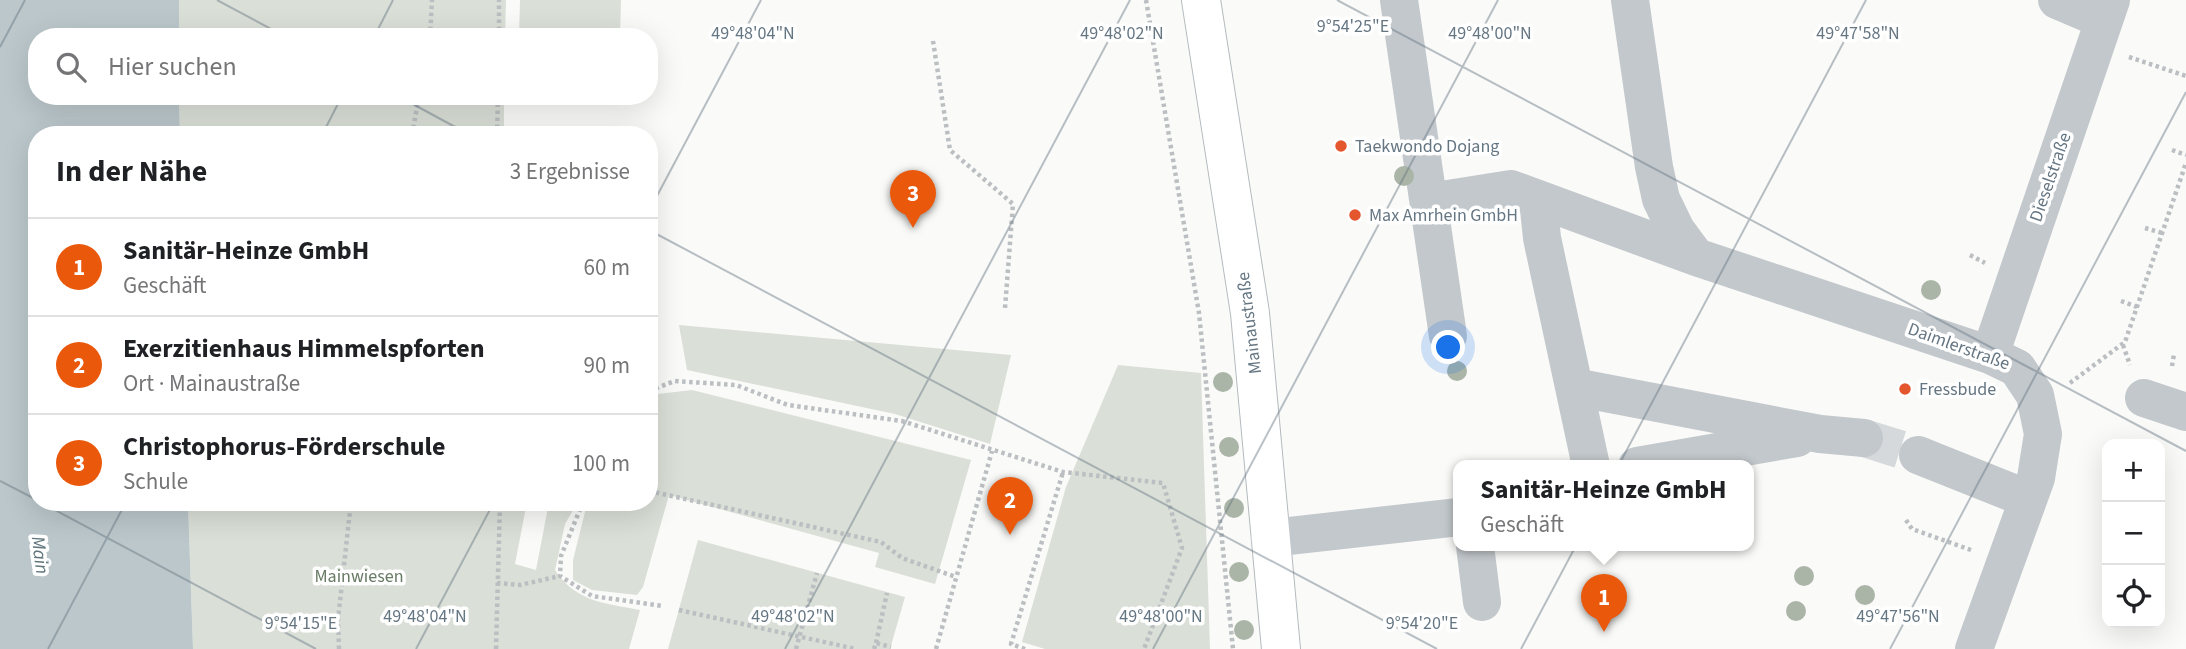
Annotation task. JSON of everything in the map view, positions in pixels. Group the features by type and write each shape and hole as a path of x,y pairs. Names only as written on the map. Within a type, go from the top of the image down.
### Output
{"main road":[{"name":"Mainaustraße","path":"1201,0 1250,313 1280,649"}],"street":[{"path":"1399,0 1448,335"},
{"path":"1630,0 1661,199 1676,230 1696,257"},
{"path":"2057,0 2103,22"},
{"name":"Dieselstraße","path":"1990,355 2103,22"},
{"name":"Daimlerstraße","path":"1429,202 1511,189 1696,257 1990,355 2017,368 2035,394 2043,435 2036,478 1974,649"},
{"path":"1538,199 1542,238 1590,460"},
{"path":"1574,387 1820,434 1864,438"},
{"path":"2144,398 2186,412"},
{"path":"1671,460 1820,434"},
{"path":"1918,455 2028,499"},
{"path":"1270,538 1453,518"},
{"path":"1476,551 1482,602"}],"path":[{"path":"430,28 432,0"},
{"path":"499,0 499,28"},
{"path":"1146,0 1199,313 1233,649"},
{"path":"2103,22 2186,76"},
{"path":"933,41 950,150 1013,204 1005,308"},
{"path":"414,126 417,105"},
{"path":"497,126 498,105"},
{"path":"2172,150 2186,155"},
{"path":"2038,406 2123,345 2186,163"},
{"path":"2145,228 2162,233"},
{"path":"2120,301 2137,307"},
{"path":"2174,354 2171,366 2178,369"},
{"path":"658,388 675,381 736,385 788,405 902,421 1063,472 1163,483 1182,548 1144,649"},
{"path":"936,649 992,451"},
{"path":"1025,649 1011,644 1063,472"},
{"path":"658,493 881,542 902,558 956,577"},
{"path":"339,649 338,619 350,511"},
{"path":"496,649 500,511"},
{"path":"560,576 561,556 579,511"},
{"path":"1906,520 1912,529 2005,562"},
{"path":"796,649 817,573"},
{"path":"497,583 520,585 560,576 592,596 663,606"},
{"path":"887,593 875,646 891,648"},
{"path":"679,610 856,649"}],"green space":[{"path":"179,0 506,0 505,28 179,28"},
{"path":"520,0 621,0 620,28 519,28"},
{"path":"179,105 504,105 504,126 180,126"},
{"path":"679,325 1011,355 990,444 895,414 687,370"},
{"path":"1118,365 1201,373 1210,649 1045,649 1022,642 1066,487"},
{"path":"692,390 971,460 935,584 875,567 879,553 669,495 643,587 637,595 592,590 573,580 573,560 585,511 658,511 658,394"},
{"name":"Mainwiesen","path":"188,511 525,511 515,564 536,570 547,511 573,511 565,524 555,570 563,581 582,595 603,603 640,610 629,649 193,649"},
{"path":"698,540 905,597 890,649 668,649"}],"water":[{"name":"Main","path":"0,0 179,0 179,28 28,28 28,105 179,105 180,126 28,126 28,511 188,511 193,649 0,649"}],"tunnel":[{"path":"1864,438 1918,455"}],"place":[{"name":"Taekwondo Dojang","path":"1341,146"},
{"name":"Max Amrhein GmbH","path":"1355,215"},
{"name":"Christophorus-Förderschule","path":"913,228"},
{"name":"Fressbude","path":"1905,389"},
{"name":"Exerzitienhaus Himmelspforten","path":"1010,535"},
{"name":"Sanitär-Heinze GmbH","path":"1604,632"}]}
